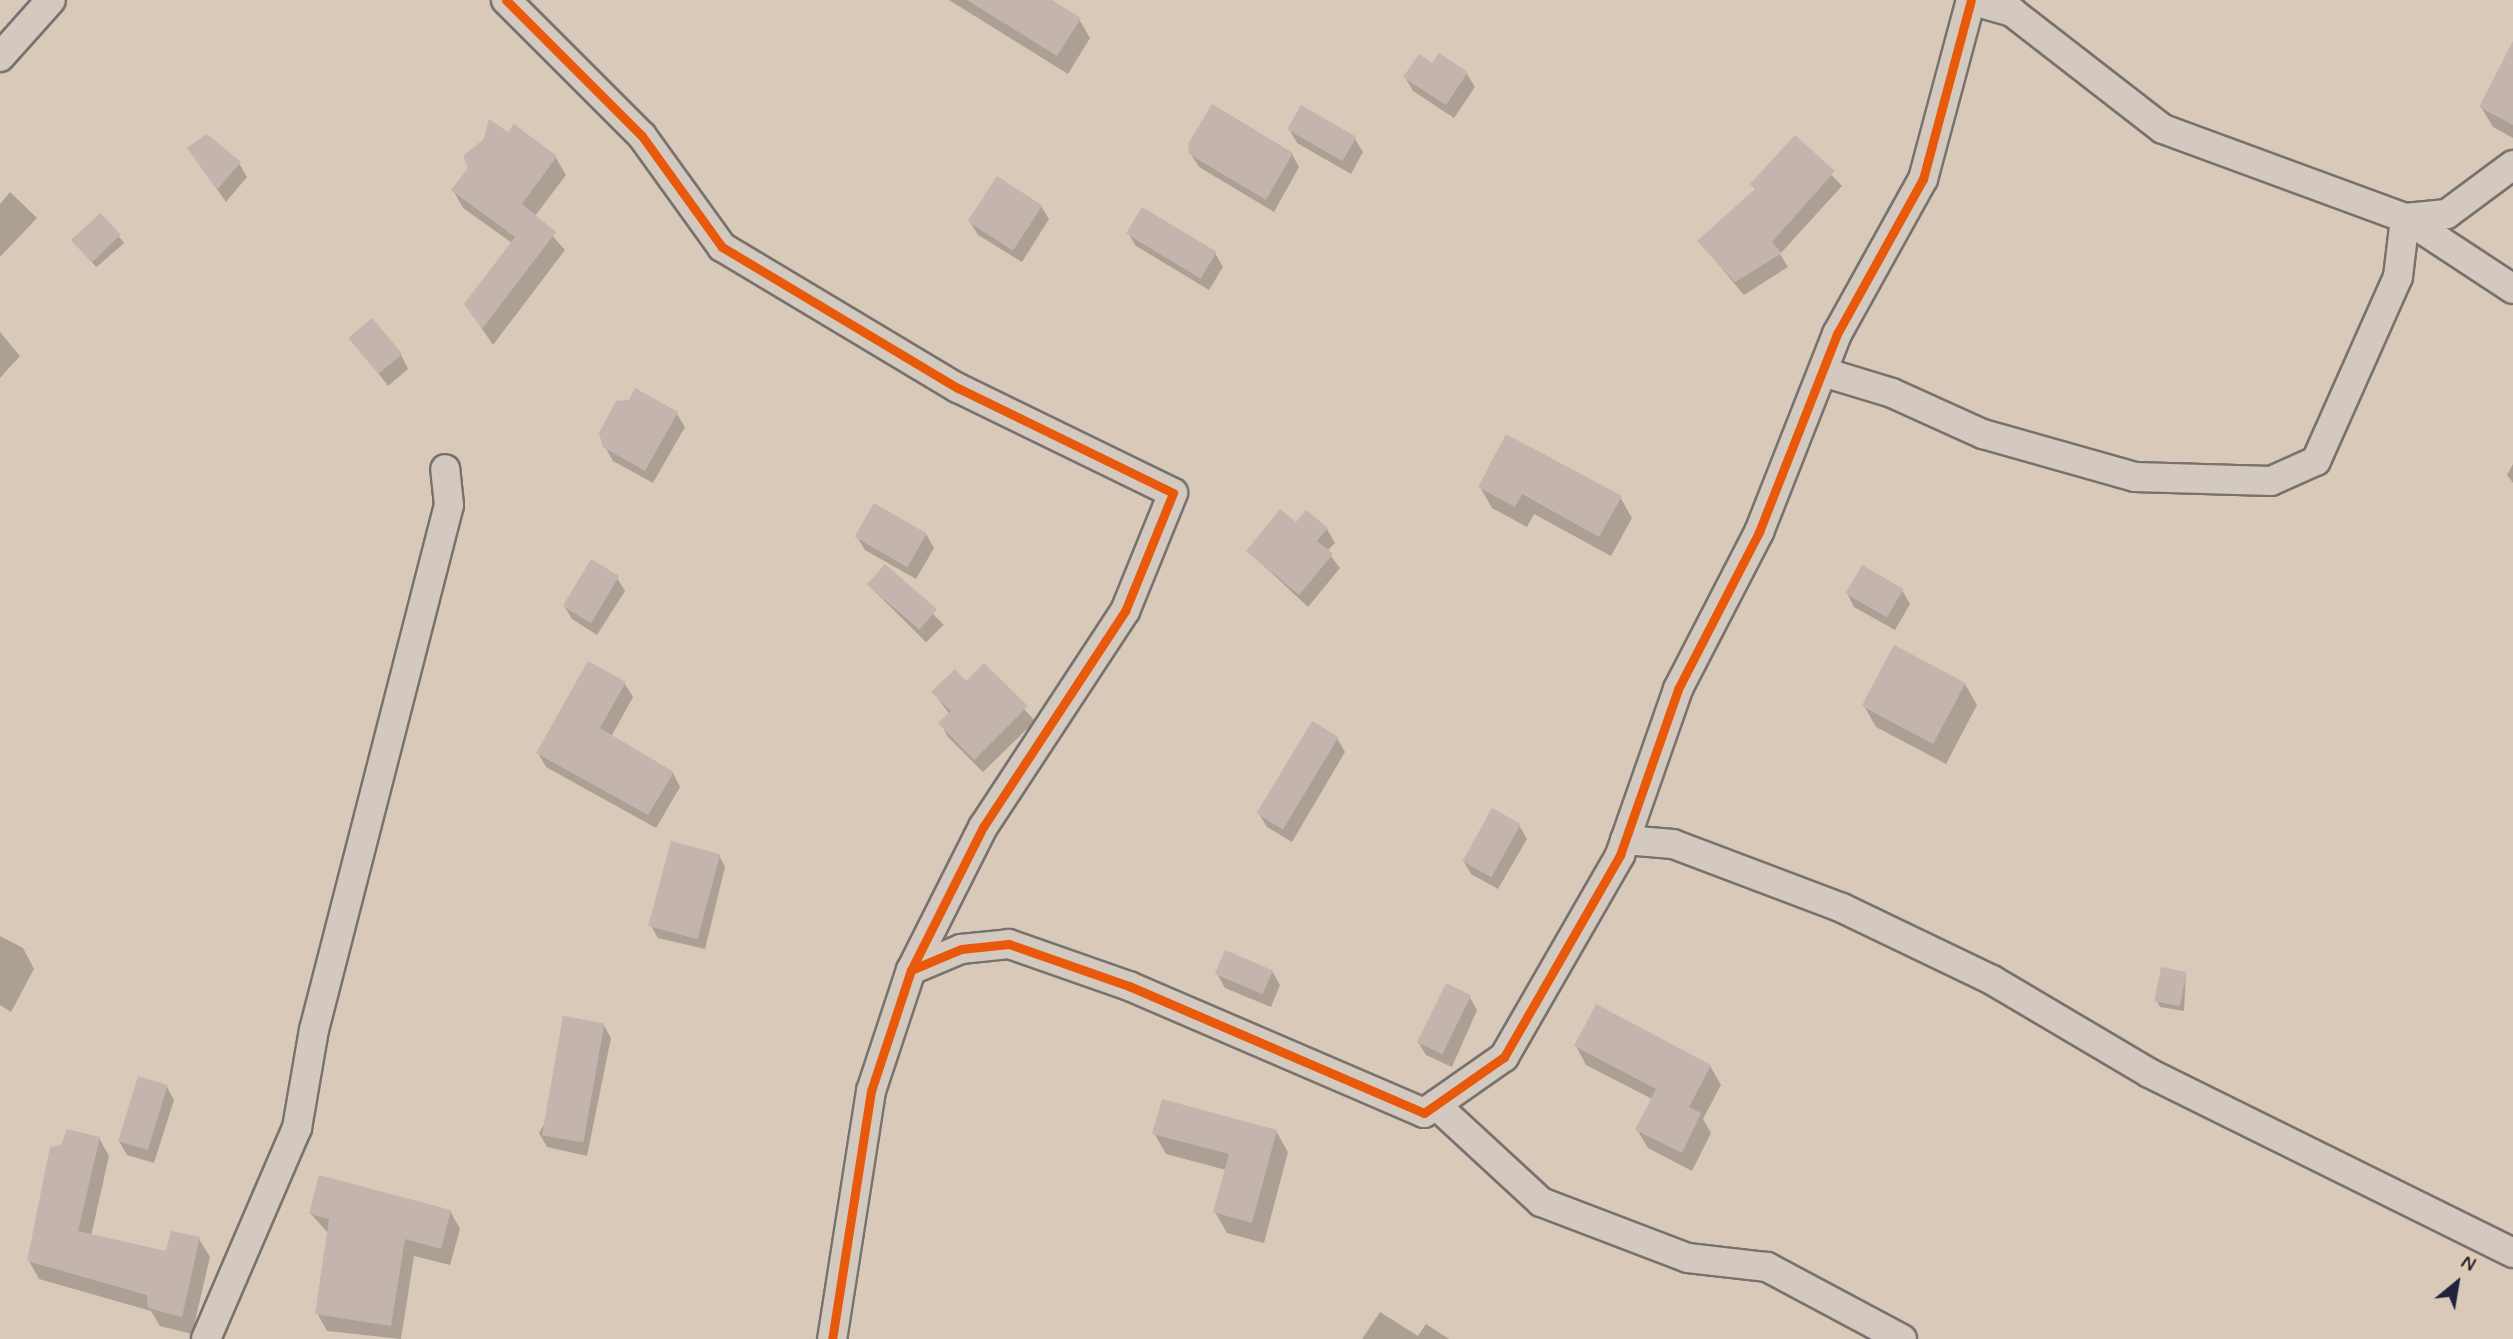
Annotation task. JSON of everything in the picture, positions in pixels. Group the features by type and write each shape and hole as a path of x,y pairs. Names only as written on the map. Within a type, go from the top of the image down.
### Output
{"street":[{"path":"0,57 51,0"},
{"path":"506,0 642,136 722,247 958,388 1173,493 1125,611 983,827 911,970 871,1091 832,1339"},
{"path":"911,970 961,949 1009,944 1129,986 1424,1113 1504,1058 1625,840 1678,690 1759,532 1823,372 1923,179 1970,0 2012,12 2162,130 2405,218 2513,289"},
{"path":"2405,218 2447,214 2513,165"},
{"path":"1823,372 1892,393 1983,434 2135,477 2271,481 2316,461 2398,277 2405,218"},
{"path":"206,1339 297,1128 314,1030 449,505 444,468"},
{"path":"1625,840 1673,844 1842,908 1992,980 2149,1073 2513,1253"},
{"path":"1436,1105 1541,1202 1688,1258 1767,1267 1902,1339"}],"building":[{"path":"967,0 1052,0 1081,18 1057,56"},
{"path":"2513,41 2513,125 2479,107"},
{"path":"1439,53 1468,72 1446,105 1403,77 1419,54 1432,63"},
{"path":"1212,104 1293,153 1266,200 1189,154 1188,144"},
{"path":"1301,105 1356,137 1342,161 1287,129"},
{"path":"489,119 508,132 514,124 557,156 522,204 556,232 482,329 464,304 515,237 451,190 468,168 463,156 484,139"},
{"path":"207,134 241,162 217,190 187,148"},
{"path":"1795,135 1835,171 1772,242 1782,253 1735,282 1697,241 1755,189 1750,184"},
{"path":"997,176 1042,205 1013,251 968,221"},
{"path":"1142,207 1217,252 1201,278 1126,234"},
{"path":"100,213 121,235 92,262 71,241"},
{"path":"372,318 402,354 378,374 348,338"},
{"path":"635,388 678,412 645,471 603,447 599,433 616,401 629,400"},
{"path":"1506,434 1622,496 1599,537 1522,494 1515,507 1478,487"},
{"path":"874,503 927,534 907,567 854,537"},
{"path":"1280,509 1296,522 1306,510 1328,528 1317,541 1333,554 1299,595 1246,551"},
{"path":"591,559 619,576 591,623 563,606"},
{"path":"885,564 937,609 919,630 867,584"},
{"path":"1862,565 1904,589 1887,618 1846,594"},
{"path":"1894,645 1966,683 1933,744 1862,706"},
{"path":"588,661 626,682 600,728 674,772 648,815 536,753"},
{"path":"984,663 1028,706 974,760 938,723 951,711 931,692 955,669 966,681"},
{"path":"1312,721 1339,737 1283,830 1256,814"},
{"path":"1492,808 1521,824 1491,877 1462,861"},
{"path":"671,841 720,854 697,939 648,926"},
{"path":"1225,950 1273,970 1263,994 1215,974"},
{"path":"2161,967 2187,972 2180,1006 2154,1001"},
{"path":"1446,983 1471,995 1442,1055 1417,1042"},
{"path":"1596,1004 1711,1065 1689,1107 1701,1113 1682,1153 1635,1130 1656,1089 1574,1046"},
{"path":"563,1016 604,1023 583,1142 542,1135"},
{"path":"138,1076 168,1085 148,1150 118,1141"},
{"path":"1162,1099 1277,1130 1252,1223 1213,1212 1229,1154 1152,1134"},
{"path":"67,1129 100,1137 78,1231 166,1251 171,1231 200,1237 182,1317 148,1308 147,1295 27,1261 50,1147 61,1145"},
{"path":"319,1175 451,1210 441,1249 405,1239 391,1326 315,1314 329,1219 309,1214"}],"cycle path":[{"path":"506,0 642,136 722,247 958,388 1173,493 1125,611 983,827 911,970 871,1091 832,1339"},
{"path":"911,970 961,949 1009,944 1129,986 1424,1113 1504,1057 1620,855 1678,689 1759,532 1837,334 1923,179 1971,0"}]}
